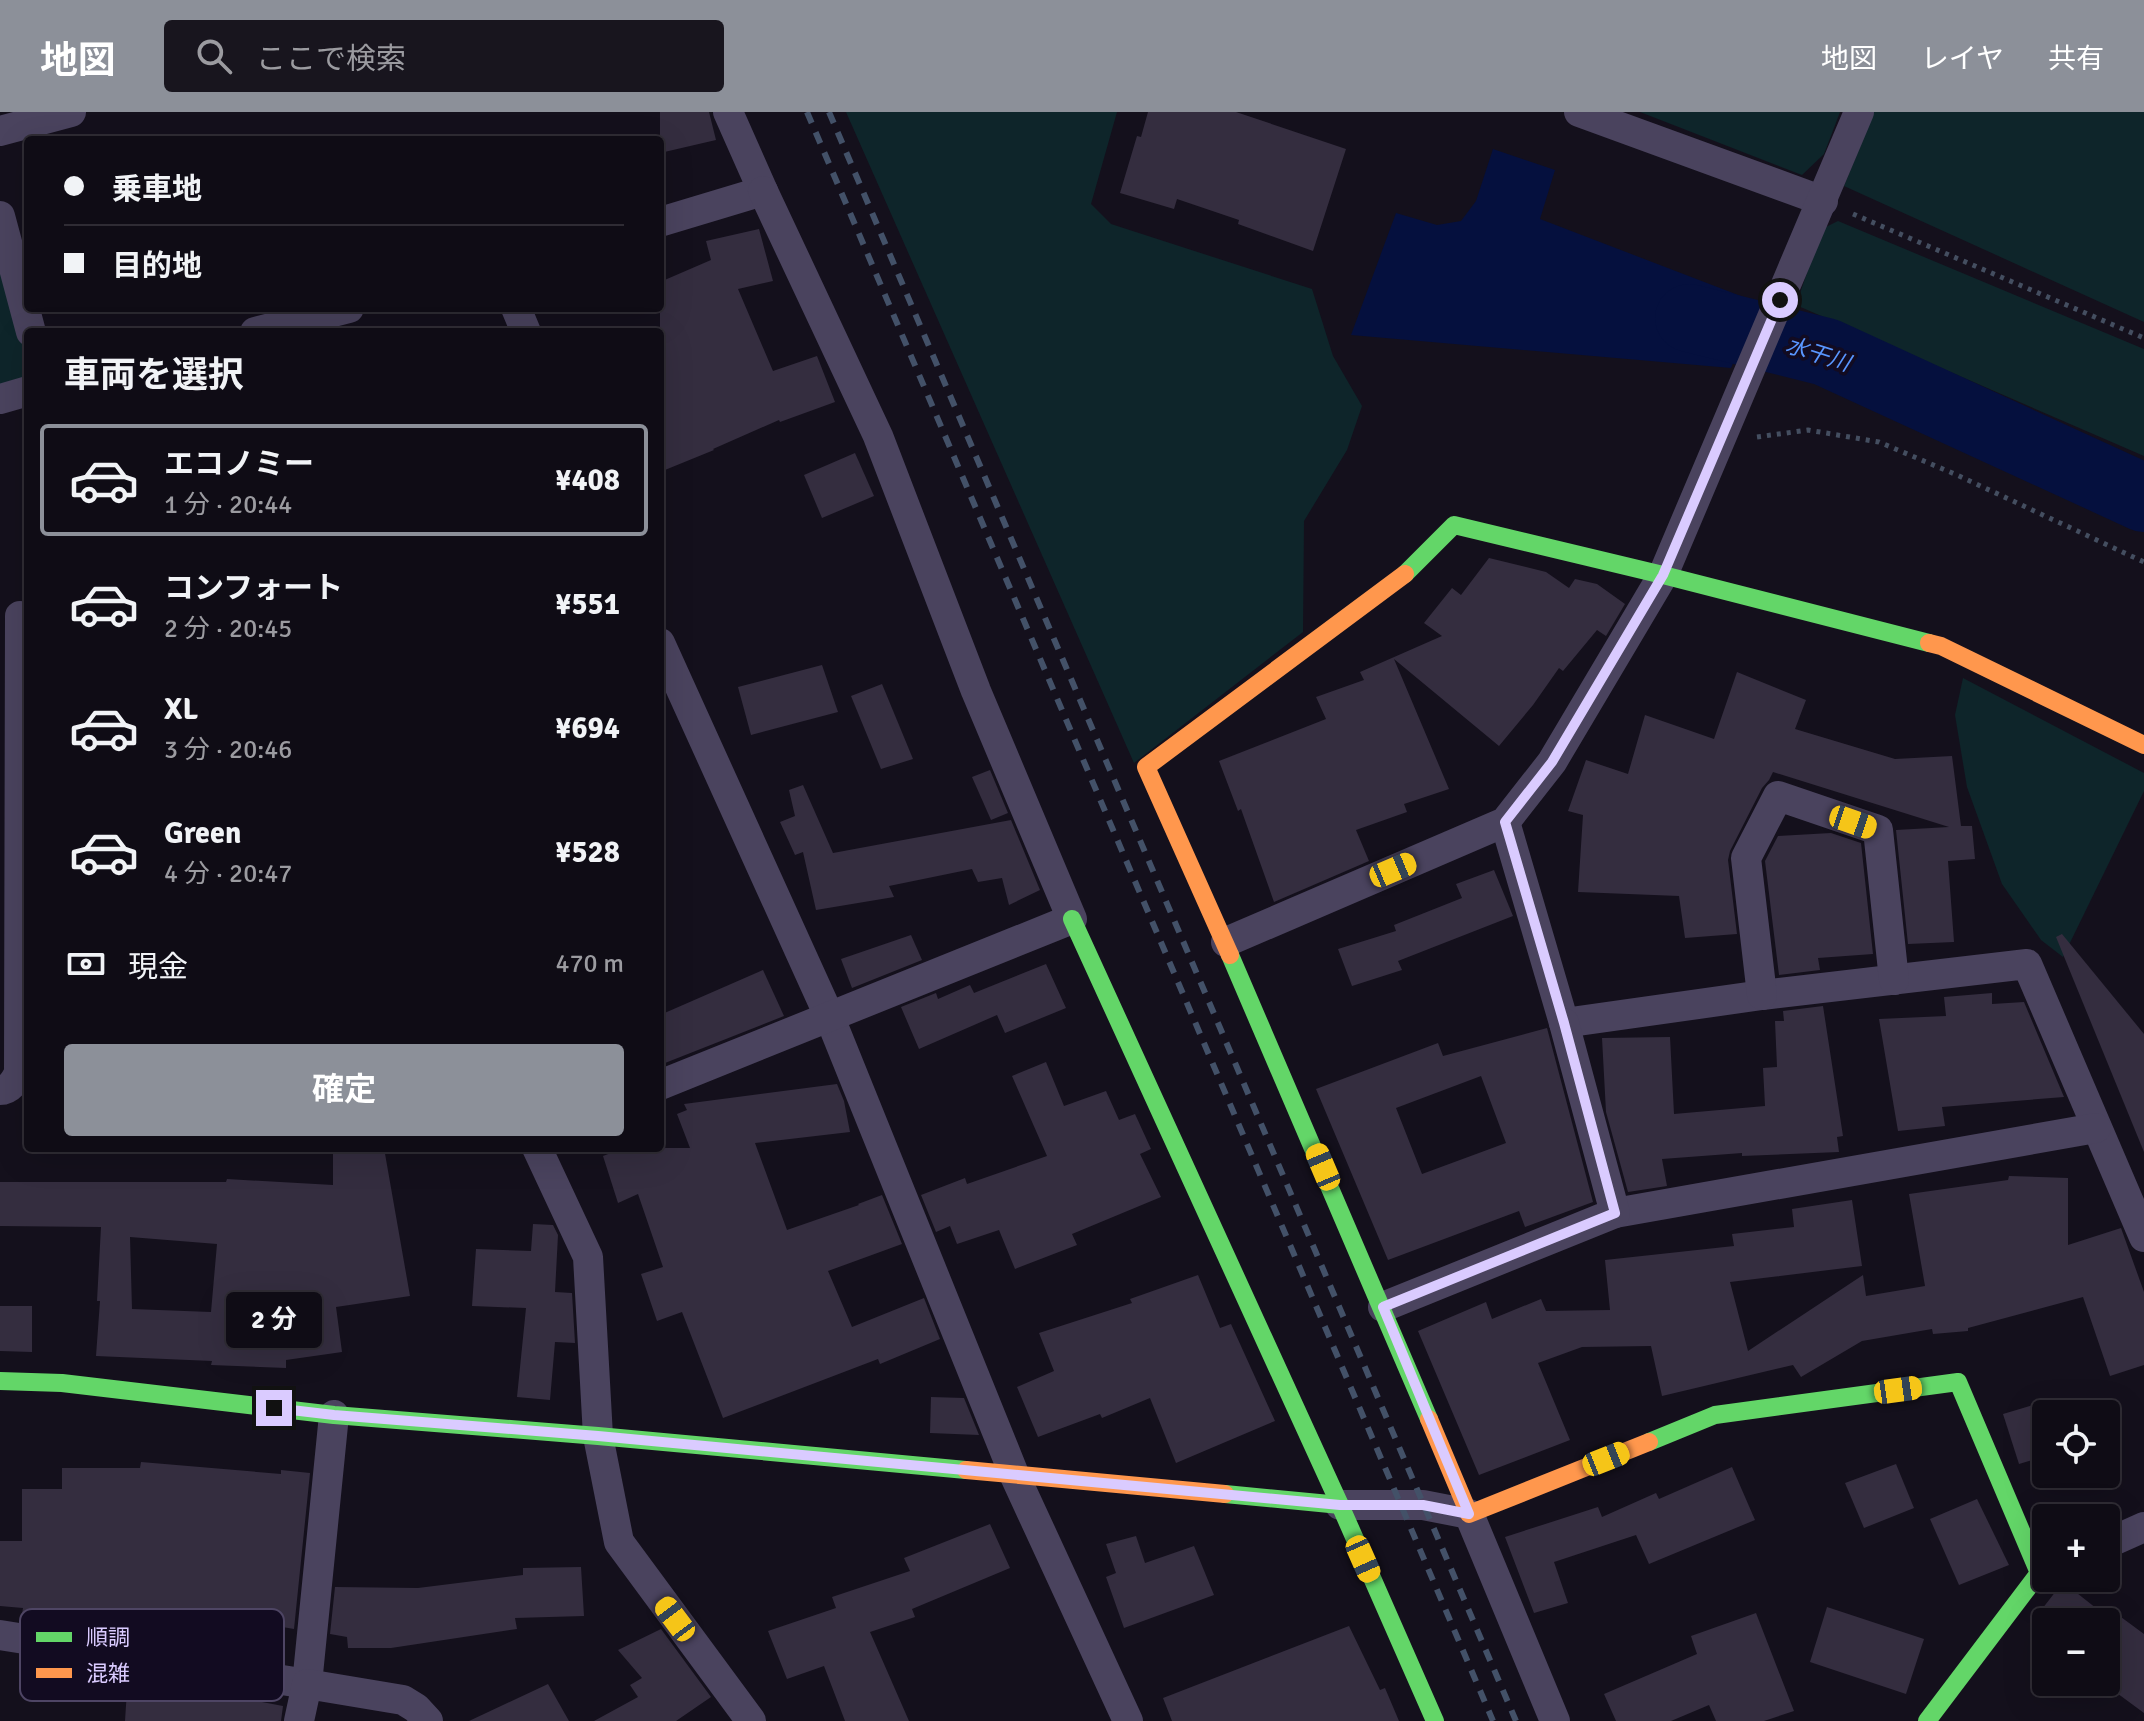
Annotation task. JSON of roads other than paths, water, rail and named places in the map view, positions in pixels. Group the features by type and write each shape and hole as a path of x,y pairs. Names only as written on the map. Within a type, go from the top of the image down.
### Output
{"street":[{"path":"0,131 71,112"},
{"path":"728,112 878,436 976,691 1072,919 1340,1505 1435,1721"},
{"path":"1579,112 1823,201"},
{"path":"1226,942 1505,822 1552,762 1663,575 1859,112"},
{"path":"664,221 763,191"},
{"path":"0,216 24,306"},
{"path":"271,328 333,312"},
{"path":"0,399 24,392"},
{"path":"1555,1721 1383,1307 1226,942 1146,767 1405,574 1454,525 1941,646 2144,745"},
{"path":"0,1090 4,1091 13,1084 19,1073 24,909 16,616"},
{"path":"664,652 830,1018 1014,1474 1128,1721"},
{"path":"1762,995 1746,858 1778,796 1878,830 1894,980"},
{"path":"1505,822 1615,1213"},
{"path":"664,1083 1072,919"},
{"path":"1564,1023 1762,995 2027,964 2144,1237"},
{"path":"1383,1307 1615,1213 2096,1128"},
{"path":"539,1152 588,1257 598,1436 619,1542 751,1721"},
{"path":"0,1381 62,1383 334,1415 598,1436 1340,1505 1423,1505 1469,1514 1715,1415 1958,1382 2032,1548"},
{"path":"299,1721 307,1684 334,1415"},
{"path":"2120,1538 2144,1527"},
{"path":"1927,1721 2032,1584"},
{"path":"0,1635 20,1638"},
{"path":"284,1680 403,1700 428,1721"}],"waterway":[{"name":"水干川","path":"1689,318 1826,352 2144,498"}],"railway":[{"path":"807,112 1493,1721"},
{"path":"829,112 1516,1721"}]}
